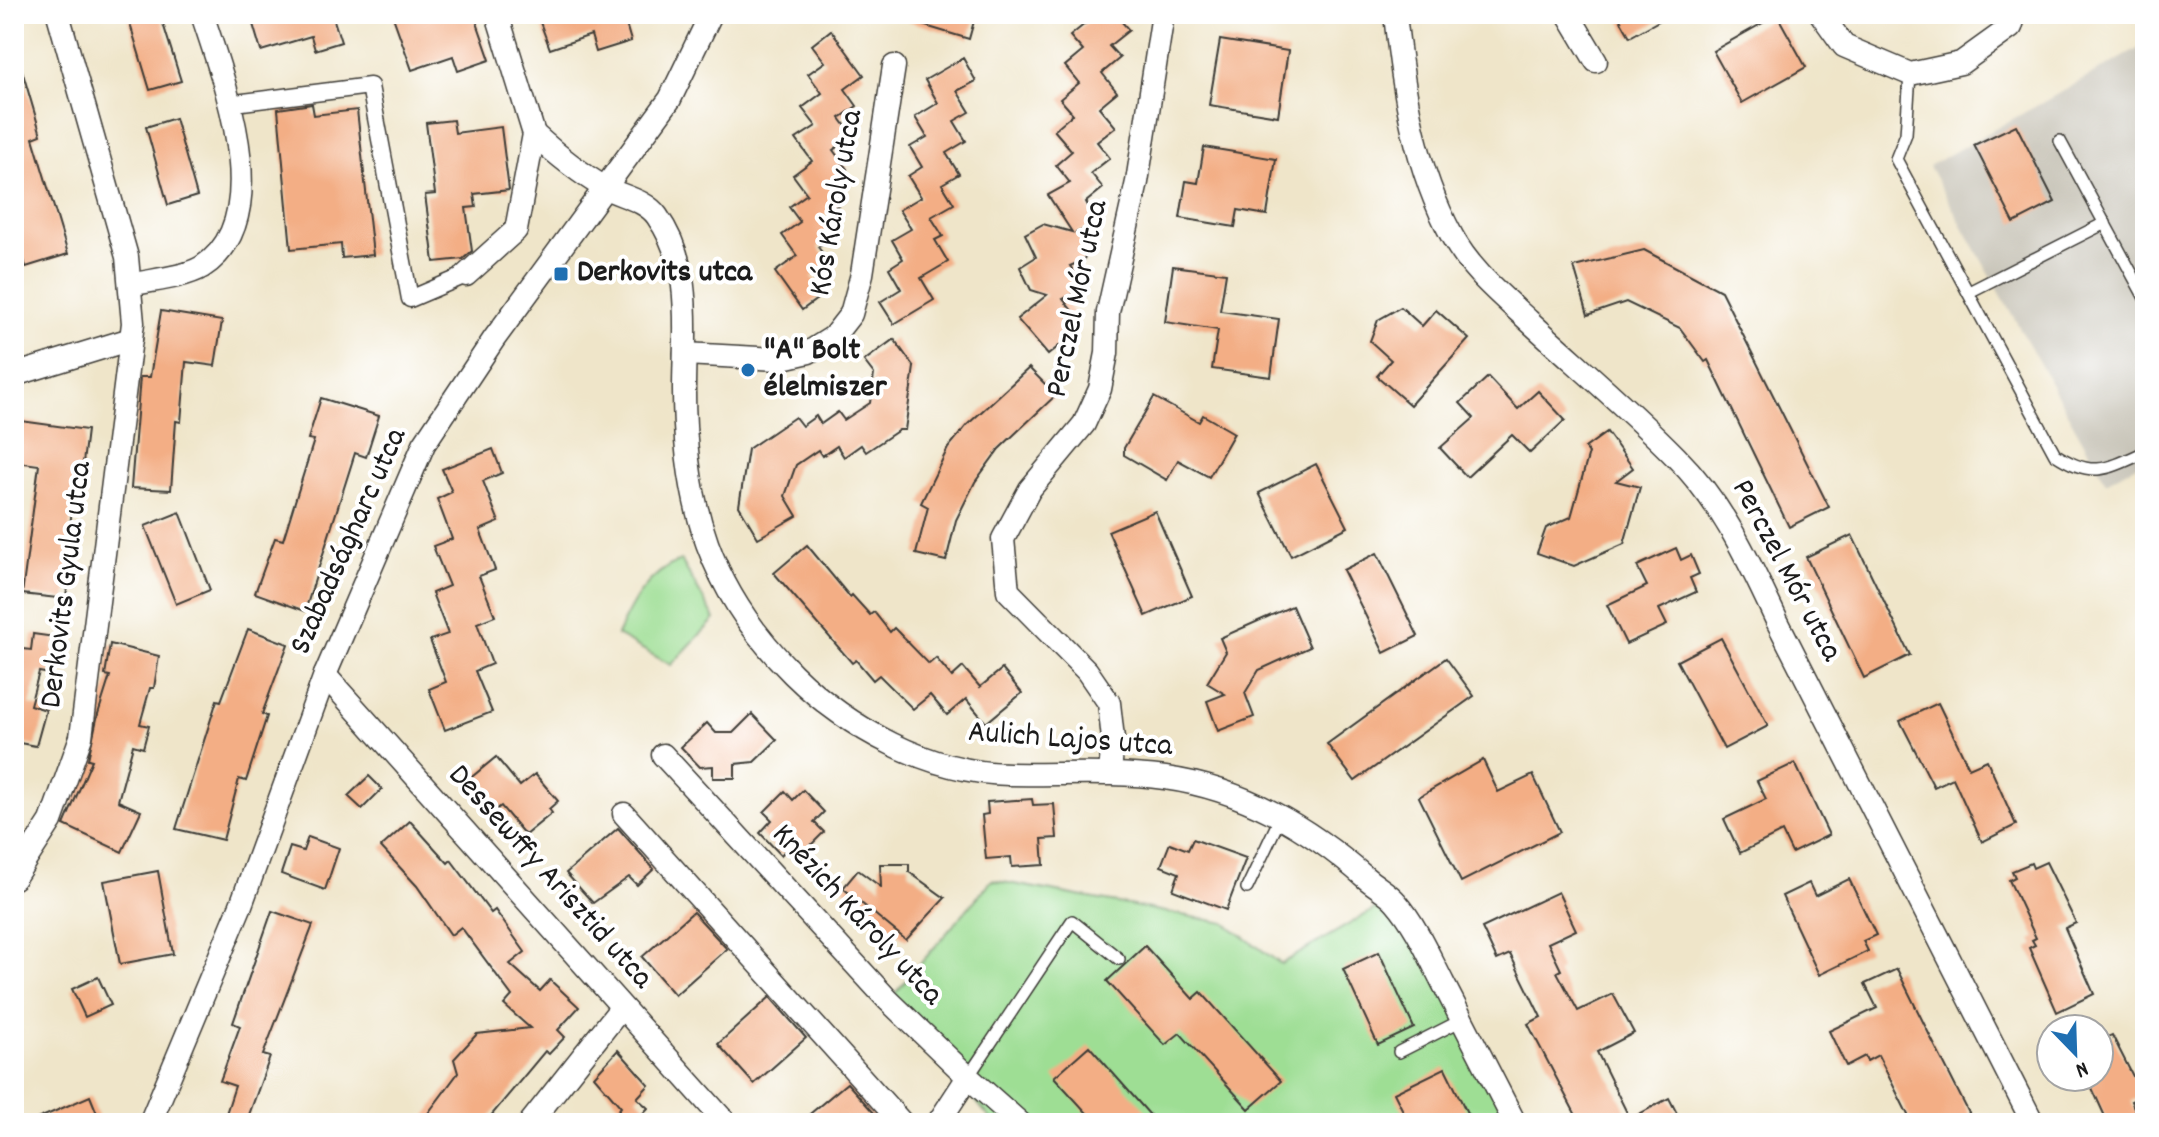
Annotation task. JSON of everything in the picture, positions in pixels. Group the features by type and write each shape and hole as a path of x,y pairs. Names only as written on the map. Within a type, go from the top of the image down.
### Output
{"street":[{"name":"Derkovits Gyula utca","path":"14,878 51,821 81,737 131,339 127,257 58,14"},
{"path":"130,285 199,269 219,253 239,221 244,175 202,14"},
{"path":"227,104 370,86 410,299 466,275 516,230 534,134 497,14"},
{"name":"Szabadságharc utca","path":"150,1123 241,905 325,675 424,444 494,339 670,99 700,24 711,14"},
{"name":"Perczel Mór utca","path":"1110,773 1113,739 1109,703 1087,671 1008,591 1003,539 1030,489 1084,424 1100,389 1107,353 1108,312 1137,182 1163,14"},
{"name":"Perczel Mór utca","path":"1395,14 1403,85 1424,172 1452,237 1478,274 1677,457 1717,502 2033,1123"},
{"path":"1568,14 1596,61"},
{"path":"1821,14 1844,46 1910,74 1961,63 2011,27 2015,14"},
{"name":"Kós Károly utca","path":"685,354 779,359 809,352 833,337 851,314 862,274 894,66"},
{"name":"Aulich Lajos utca","path":"534,134 605,188 653,211 672,241 683,269 685,448 691,496 708,554 732,601 794,675 839,714 895,745 939,762 1004,774 1110,773 1169,778 1241,797 1297,823 1394,898 1420,939 1515,1123"},
{"path":"14,375 131,339"},
{"name":"Dessewffy Arisztid utca","path":"325,675 726,1123"},
{"name":"Knézich Károly utca","path":"663,755 888,1000 1020,1123"},
{"path":"624,814 902,1123"},
{"path":"530,1123 621,1008"},
{"path":"938,1123 968,1077"}],"lane":[{"path":"1910,74 1906,134 1896,159 2055,454 2073,466 2100,471 2145,452"},
{"path":"2060,141 2145,298"},
{"path":"1969,292 2105,223"},
{"path":"1247,888 1281,816"},
{"path":"968,1077 1072,921 1119,959"},
{"path":"1399,1052 1462,1020"}],"shaded area":[{"path":"2145,45 2145,460 2106,482 1929,166"}],"green space":[{"path":"681,560 715,619 671,665 617,635 628,611 649,582"},
{"path":"992,880 1225,923 1281,964 1394,898 1514,1123 994,1123 891,998"}],"building":[{"path":"127,14 160,14 181,81 150,90"},
{"path":"250,14 332,14 341,42 315,50 311,36 261,51"},
{"path":"392,14 474,14 490,60 458,71 453,56 412,70"},
{"path":"537,14 623,14 631,41 596,52 591,35 550,49"},
{"path":"903,14 976,14 969,39 902,19"},
{"path":"1097,14 1115,14 1129,30 1109,46 1120,58 1102,73 1117,92 1099,107 1116,127 1097,142 1110,158 1091,173 1103,188 1086,202 1093,215 1090,227 1076,233 1087,247 1084,260 1070,266 1080,280 1077,292 1063,299 1073,312 1065,341 1048,355 1017,319 1047,295 1031,290 1020,267 1036,257 1025,234 1043,224 1072,232 1048,195 1070,183 1056,165 1072,151 1054,130 1073,114 1060,99 1079,83 1065,66 1083,51 1070,36"},
{"path":"1617,14 1671,14 1630,37"},
{"path":"1777,15 1806,67 1742,103 1713,51"},
{"path":"831,30 864,75 845,89 857,106 840,118 853,136 833,150 847,169 828,183 842,202 823,216 836,234 818,247 830,263 812,277 825,293 802,310 775,272 797,256 782,235 800,222 789,207 807,194 793,175 812,161 796,139 816,126 802,108 822,93 808,74 825,62 812,45"},
{"path":"1220,40 1288,51 1278,116 1209,105"},
{"path":"963,58 976,81 957,91 970,112 954,121 966,141 946,153 959,174 942,184 954,204 931,217 943,236 935,240 948,262 921,278 934,300 894,324 880,302 901,289 889,268 903,259 892,240 911,229 899,210 921,197 908,176 922,167 910,147 927,137 915,117 938,103 925,80"},
{"path":"19,60 41,135 33,138 68,254 26,267 14,225 14,61"},
{"path":"312,104 314,115 357,110 373,255 342,258 341,244 291,249 278,109"},
{"path":"175,118 197,196 168,205 146,127"},
{"path":"453,120 455,133 501,127 509,190 474,194 476,207 466,208 472,251 463,259 434,262 425,195 435,194 426,123"},
{"path":"2016,125 2055,202 2014,223 1974,145"},
{"path":"1204,147 1276,159 1267,215 1238,210 1235,227 1180,218 1186,181 1198,183"},
{"path":"1644,250 1721,291 1829,507 1789,527 1708,360 1705,362 1680,328 1626,302 1588,315 1574,267"},
{"path":"1173,266 1226,273 1220,311 1279,319 1271,377 1212,369 1218,330 1165,322"},
{"path":"1401,307 1422,326 1436,310 1469,339 1410,405 1377,376 1391,360 1370,341 1378,320"},
{"path":"161,311 222,321 215,366 186,362 181,422 176,421 171,490 131,488 140,377 150,377"},
{"path":"894,339 914,367 905,430 899,430 866,452 861,445 844,457 837,446 822,456 818,450 796,465 785,496 797,516 758,538 739,506 748,449 795,417 802,426 816,416 821,424 838,412 844,420 870,403 874,374 864,361"},
{"path":"1029,368 1056,395 999,449 975,482 956,520 946,561 916,554 928,507 921,503 948,448 967,425"},
{"path":"1488,377 1518,409 1538,391 1565,420 1530,453 1512,435 1467,477 1440,448 1474,418 1460,403"},
{"path":"1154,397 1199,422 1203,415 1234,433 1209,477 1178,460 1167,480 1124,455 1124,448"},
{"path":"321,398 379,416 366,457 355,453 305,611 255,593 275,538 283,540 314,440 308,439"},
{"path":"21,421 87,430 82,471 77,470 66,557 70,558 66,599 22,594 39,465 16,462"},
{"path":"1607,432 1633,468 1616,481 1640,487 1624,544 1574,566 1537,553 1546,528 1571,517 1589,453 1585,448"},
{"path":"493,449 502,473 483,481 499,522 480,530 495,570 479,576 495,616 477,623 492,664 475,671 492,712 445,730 429,689 446,682 430,640 448,634 432,593 449,586 433,546 452,539 437,499 452,492 442,469"},
{"path":"1316,464 1348,527 1291,556 1259,493"},
{"path":"1155,511 1192,596 1146,616 1108,531"},
{"path":"180,512 210,590 176,604 145,526"},
{"path":"1852,535 1910,655 1864,678 1806,557"},
{"path":"807,545 850,597 852,595 870,615 874,612 890,632 894,628 929,664 936,658 952,677 963,667 980,687 1002,669 1022,693 986,723 966,699 947,715 930,695 913,709 879,675 873,680 856,660 852,663 774,573"},
{"path":"1676,548 1681,560 1691,555 1699,574 1690,578 1696,592 1659,609 1667,625 1626,644 1607,605 1647,586 1637,566"},
{"path":"1377,553 1418,636 1384,653 1343,570"},
{"path":"1292,606 1310,647 1259,670 1245,693 1254,717 1218,731 1207,701 1225,694 1207,683 1226,652 1220,638"},
{"path":"248,629 288,644 262,714 267,716 246,781 239,779 223,840 176,829 217,700 221,701"},
{"path":"33,634 55,637 50,674 39,672 30,705 46,710 36,746 14,742 14,648 31,650"},
{"path":"1721,638 1768,726 1724,749 1677,661"},
{"path":"110,644 159,656 154,688 150,688 140,724 149,726 143,748 133,745 118,801 141,811 122,852 64,825 92,760 88,759 110,676 105,675"},
{"path":"1446,658 1474,696 1355,781 1327,744"},
{"path":"1938,703 1969,768 1987,760 2016,825 1982,842 1953,778 1934,787 1900,721"},
{"path":"752,714 777,740 754,762 735,764 735,778 713,778 713,766 700,767 681,747 707,723 716,733 733,733"},
{"path":"496,757 520,786 535,774 558,801 549,809 552,813 525,835 501,806 493,812 467,781"},
{"path":"1483,760 1498,792 1533,775 1560,832 1461,882 1419,797"},
{"path":"1795,763 1829,835 1792,853 1782,832 1740,853 1724,819 1766,799 1757,781"},
{"path":"369,776 382,789 362,809 348,796"},
{"path":"803,790 824,812 814,822 824,832 803,853 793,842 781,855 760,833 772,820 764,812 785,791 793,800"},
{"path":"1032,799 1033,805 1054,804 1057,838 1042,839 1044,865 1012,867 1011,857 986,859 982,815 988,814 987,802"},
{"path":"410,821 448,863 451,860 491,913 495,910 525,952 510,964 540,991 550,980 579,1007 558,1030 565,1037 549,1054 545,1051 485,1123 436,1123 426,1116 458,1073 454,1059 477,1034 530,1028 504,1005 512,996 461,927 451,935 417,886 381,847"},
{"path":"618,828 654,869 637,885 629,877 593,903 566,873"},
{"path":"308,837 339,848 325,890 281,874 290,847 303,851"},
{"path":"1193,839 1246,858 1226,910 1173,890 1179,873 1161,866 1170,843 1188,850"},
{"path":"2046,862 2076,923 2065,928 2094,994 2057,1012 2029,948 2035,945 2032,940 2036,938 2009,880 2015,877 2012,871 2031,863 2033,868"},
{"path":"880,864 909,864 909,872 945,898 906,940 843,888 858,870 881,887"},
{"path":"158,871 173,954 120,964 104,881"},
{"path":"1849,879 1876,935 1863,941 1868,951 1819,975 1782,896 1809,883 1815,896"},
{"path":"1558,892 1576,930 1548,943 1561,970 1557,972 1578,1011 1613,994 1634,1033 1597,1052 1630,1119 1669,1098 1682,1123 1580,1123 1528,1024 1541,1017 1510,954 1497,960 1482,928"},
{"path":"272,911 313,925 263,1055 270,1057 246,1123 223,1123 235,1086 220,1081 240,1026 233,1023"},
{"path":"693,912 727,949 675,995 642,957"},
{"path":"1145,946 1193,999 1201,992 1281,1081 1249,1109 1180,1033 1165,1045 1107,981"},
{"path":"1379,952 1414,1028 1378,1045 1343,969"},
{"path":"1897,969 1974,1123 1912,1123 1878,1055 1867,1061 1865,1056 1846,1066 1829,1031 1877,1008 1865,984"},
{"path":"98,977 111,1005 85,1017 72,989"},
{"path":"770,997 806,1038 754,1084 718,1044"},
{"path":"2115,1041 2143,1096 2131,1101 2141,1123 2108,1123 2094,1093 2115,1093"},
{"path":"1089,1046 1157,1123 1096,1123 1054,1077"},
{"path":"618,1050 649,1085 637,1098 648,1108 634,1123 627,1123 616,1113 621,1107 594,1076"},
{"path":"1445,1068 1472,1123 1409,1123 1394,1093"},
{"path":"847,1083 883,1123 799,1123"},
{"path":"90,1096 101,1123 28,1123"}],"place":[{"name":"Derkovits utca","path":"561,274"},
{"name":"\"A\" Bolt élelmiszer","path":"748,370"}]}
